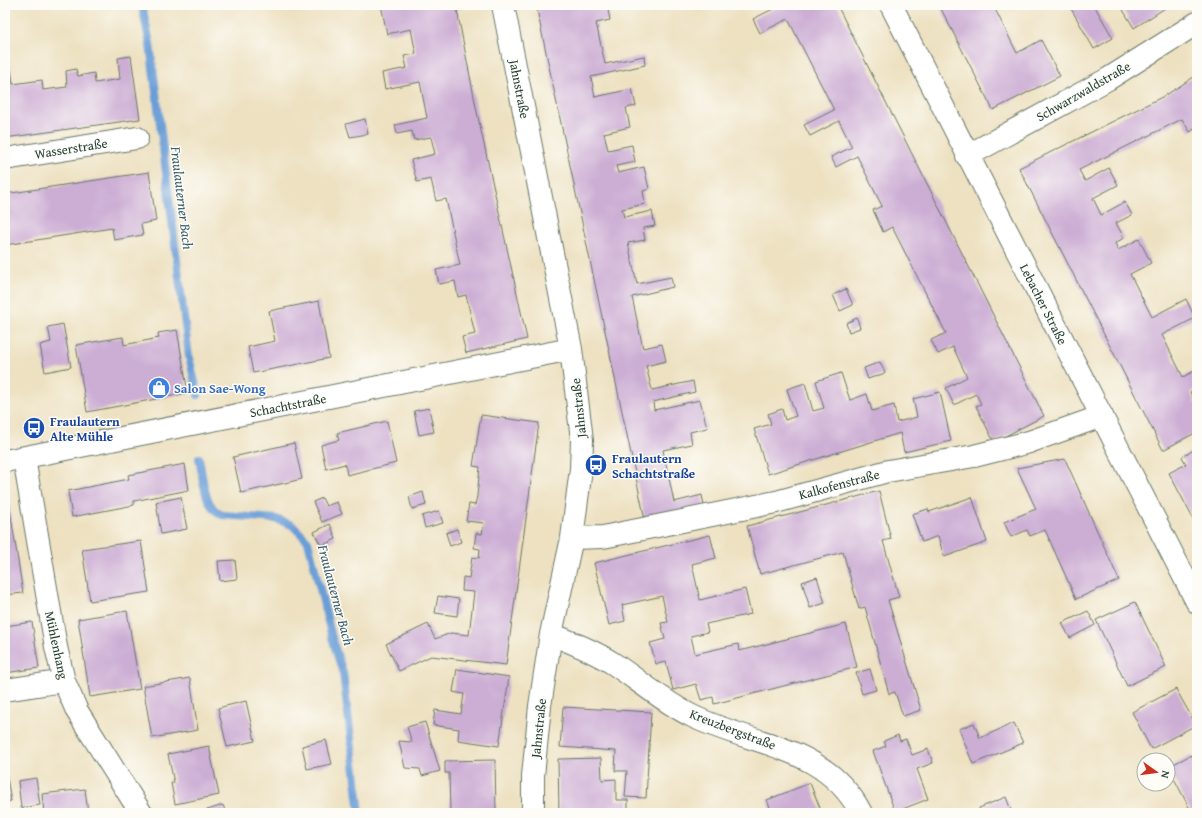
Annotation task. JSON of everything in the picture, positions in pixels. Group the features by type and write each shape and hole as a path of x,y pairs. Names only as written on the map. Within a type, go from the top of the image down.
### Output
{"street":[{"name":"Jahnstraße","path":"503,5 571,349 582,440 581,469 572,538 551,634 540,706 534,768 533,813"},
{"name":"Lebacher Straße","path":"891,5 967,156 1197,602"},
{"name":"Schwarzwaldstraße","path":"967,156 1108,79 1197,23"},
{"name":"Wasserstraße","path":"5,159 137,138"},
{"name":"Schachtstraße","path":"14,460 571,349"},
{"name":"Kalkofenstraße","path":"572,538 603,537 776,502 888,471 974,456 1029,442 1102,416"},
{"name":"Mühlenhang","path":"14,460 64,681 77,711 141,813"},
{"name":"Kreuzbergstraße","path":"551,634 589,650 613,663 691,715 784,749 816,763 838,781 861,813"},
{"path":"5,690 64,681"}],"building":[{"path":"381,5 456,5 478,117 527,339 466,353 462,337 475,334 466,295 458,297 455,281 439,284 436,270 460,265 446,199 436,201 431,179 417,182 411,160 435,154 431,137 414,140 412,131 397,134 395,125 427,118 420,82 385,89 382,73 407,68 404,56 416,54 411,29 387,34"},
{"path":"536,5 607,5 610,20 596,23 605,64 644,56 645,65 591,77 595,97 632,89 636,106 626,108 630,127 604,133 608,150 632,145 635,162 616,166 618,173 644,167 649,189 643,191 645,204 622,209 624,217 652,211 655,226 643,228 645,240 628,243 637,284 671,277 673,287 632,297 643,348 662,344 666,361 646,366 652,390 693,381 695,392 653,402 654,410 700,400 707,428 690,432 692,444 663,450 674,502 702,495 704,506 645,520"},
{"path":"781,5 837,5 1044,416 994,442 976,406 981,404 976,394 954,405 946,388 967,377 953,347 938,354 931,340 946,333 892,227 883,232 873,210 882,206 857,156 836,167 831,157 852,147 839,121 810,136 804,125 834,110 788,19 760,33 753,19"},
{"path":"939,5 1002,5 995,9 1017,53 1041,40 1060,76 993,110"},
{"path":"1069,5 1094,5 1113,38 1094,49"},
{"path":"1120,5 1170,5 1134,28"},
{"path":"131,56 140,119 5,138 5,71 11,70 13,84 42,80 43,90 67,87 66,71 76,69 78,76 94,73 95,83 120,79 118,58"},
{"path":"1197,75 1197,127 1190,132 1182,119 1079,170 1085,181 1109,168 1118,185 1093,198 1101,215 1125,202 1132,215 1116,223 1124,238 1115,243 1118,250 1139,239 1151,263 1130,274 1152,317 1186,299 1195,318 1162,335 1183,377 1194,371 1197,378 1197,388 1190,392 1197,406 1197,432 1163,450 1019,168 1166,95"},
{"path":"365,119 368,134 350,137 346,124"},
{"path":"149,172 156,221 141,224 143,235 114,240 112,228 5,245 5,194"},
{"path":"846,289 853,305 840,311 833,295"},
{"path":"319,301 329,358 253,373 248,347 275,341 269,311"},
{"path":"857,318 860,328 849,332 846,323"},
{"path":"63,324 71,367 45,372 40,345 51,342 48,327"},
{"path":"177,330 188,393 87,412 76,345 123,337 124,345 159,338 158,333"},
{"path":"880,362 885,373 868,379 864,368"},
{"path":"841,373 850,400 867,394 872,411 894,405 897,422 917,417 913,399 940,392 951,441 904,452 900,433 768,474 754,429 771,424 768,414 782,409 785,420 796,416 787,389 805,383 813,411 824,408 816,381"},
{"path":"429,408 434,432 419,435 414,411"},
{"path":"481,415 539,423 506,665 431,656 399,671 386,644 428,624 435,639 451,633 469,635 474,592 462,591 463,577 469,578 472,557 479,558 480,549 474,548 476,533 482,534 484,523 466,521 469,504 475,505 477,496 480,467 473,466"},
{"path":"387,421 396,463 347,475 345,464 326,469 321,445 339,440 337,433"},
{"path":"294,443 302,479 241,493 233,457"},
{"path":"1197,448 1197,526 1169,473 1186,464 1182,457"},
{"path":"1065,459 1119,580 1076,599 1045,530 1030,536 1027,530 1011,537 1004,522 1036,509 1017,468"},
{"path":"185,464 189,490 134,501 134,505 72,517 68,491 129,479 128,475"},
{"path":"879,491 891,539 883,541 899,597 888,600 921,710 903,716 895,692 889,694 865,607 859,609 843,552 760,574 747,526"},
{"path":"423,492 426,505 412,509 409,497"},
{"path":"5,495 8,497 23,593 5,595"},
{"path":"181,497 187,529 161,534 156,502"},
{"path":"972,497 987,542 944,557 938,536 922,542 912,514 928,509 929,512"},
{"path":"322,498 326,506 337,502 342,514 322,522 313,502"},
{"path":"439,511 443,523 425,528 422,516"},
{"path":"330,524 336,539 321,546 314,532"},
{"path":"457,529 461,542 450,546 446,533"},
{"path":"710,535 716,558 692,564 700,600 745,589 751,614 706,624 708,632 691,636 695,654 738,644 739,651 846,624 857,667 714,704 713,697 701,700 696,684 673,690 666,662 656,664 650,643 665,639 661,623 668,622 662,596 622,605 625,621 609,625 594,563"},
{"path":"141,541 149,592 90,601 82,549"},
{"path":"235,560 237,579 220,581 218,561"},
{"path":"817,577 825,603 810,608 802,582"},
{"path":"438,596 459,599 457,616 435,613"},
{"path":"1135,602 1166,667 1127,686 1096,620"},
{"path":"127,611 140,689 90,697 78,619"},
{"path":"1088,611 1095,625 1070,638 1062,623"},
{"path":"32,622 39,668 5,673 5,626"},
{"path":"457,669 509,677 499,746 458,740 459,729 433,725 435,710 461,714 464,694 453,692"},
{"path":"870,669 876,690 862,694 856,673"},
{"path":"190,678 198,730 152,738 143,686"},
{"path":"1176,689 1196,725 1151,749 1132,712"},
{"path":"246,701 255,741 227,747 218,708"},
{"path":"563,707 651,712 646,798 625,797 627,771 615,771 616,751 560,747"},
{"path":"425,722 440,771 422,776 420,769 405,768 399,741 412,742 407,727"},
{"path":"974,723 980,738 1014,723 1023,743 973,764 959,729"},
{"path":"898,735 900,741 906,739 912,755 928,749 933,763 917,769 928,799 895,812 873,751 886,746 884,741"},
{"path":"326,740 332,764 307,769 302,746"},
{"path":"209,746 219,795 175,804 171,783 174,783 168,754"},
{"path":"1191,755 1194,759 1197,758 1197,813 1192,813 1176,782 1176,763"},
{"path":"601,758 602,780 616,779 616,800 628,800 628,813 559,813 558,759"},
{"path":"495,760 496,813 450,813 449,773 445,773 445,761"},
{"path":"5,766 11,801 5,802"},
{"path":"36,778 40,805 21,808 18,781"},
{"path":"810,783 822,813 772,813 767,800"},
{"path":"85,789 88,813 44,813 42,794"},
{"path":"1006,797 1012,813 980,813 979,808"},
{"path":"223,805 226,813 198,813"}],"waterway":[{"name":"Fraulauterner Bach","path":"142,5 150,44 189,357 198,395"},
{"name":"Fraulauterner Bach","path":"199,458 207,498 216,511 222,515 276,519 292,525 308,541 332,638 343,673 360,813"}],"place":[{"name":"Salon Sae-Wong","path":"159,388"},
{"name":"Fraulautern Alte Mühle","path":"34,428"},
{"name":"Fraulautern Schachtstraße","path":"596,465"}]}
